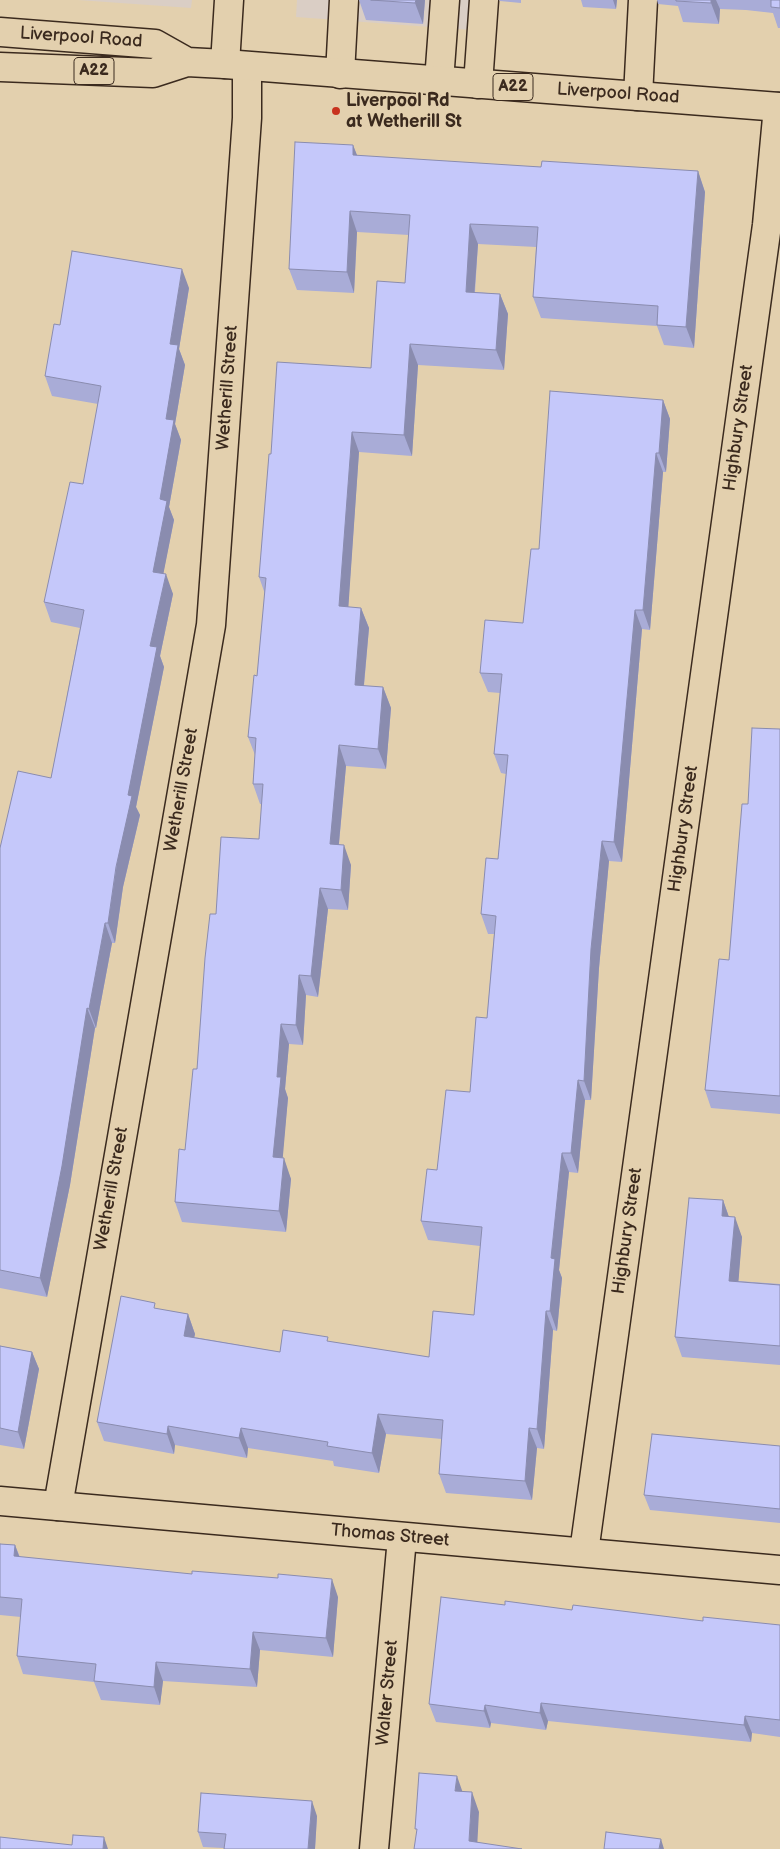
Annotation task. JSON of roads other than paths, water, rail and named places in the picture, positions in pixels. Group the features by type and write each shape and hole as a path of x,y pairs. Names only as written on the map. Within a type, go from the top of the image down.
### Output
{"main road":[{"name":"Wetherill Street","path":"58,1506 211,624 248,118 236,65 229,0"},
{"path":"340,74 344,0"},
{"path":"439,81 445,0"},
{"path":"478,84 484,0"},
{"path":"638,96 643,0"},
{"name":"Liverpool Road","path":"0,32 154,44 187,62"},
{"name":"Liverpool Road","path":"0,67 153,73 187,62 779,107"},
{"name":"Highbury Street","path":"584,1552 765,235 779,107"},
{"name":"Thomas Street","path":"0,1501 780,1570"},
{"name":"Walter Street","path":"374,1849 402,1538"}],"place":[{"name":"Liverpool Rd at Wetherill St","path":"336,111"}]}
